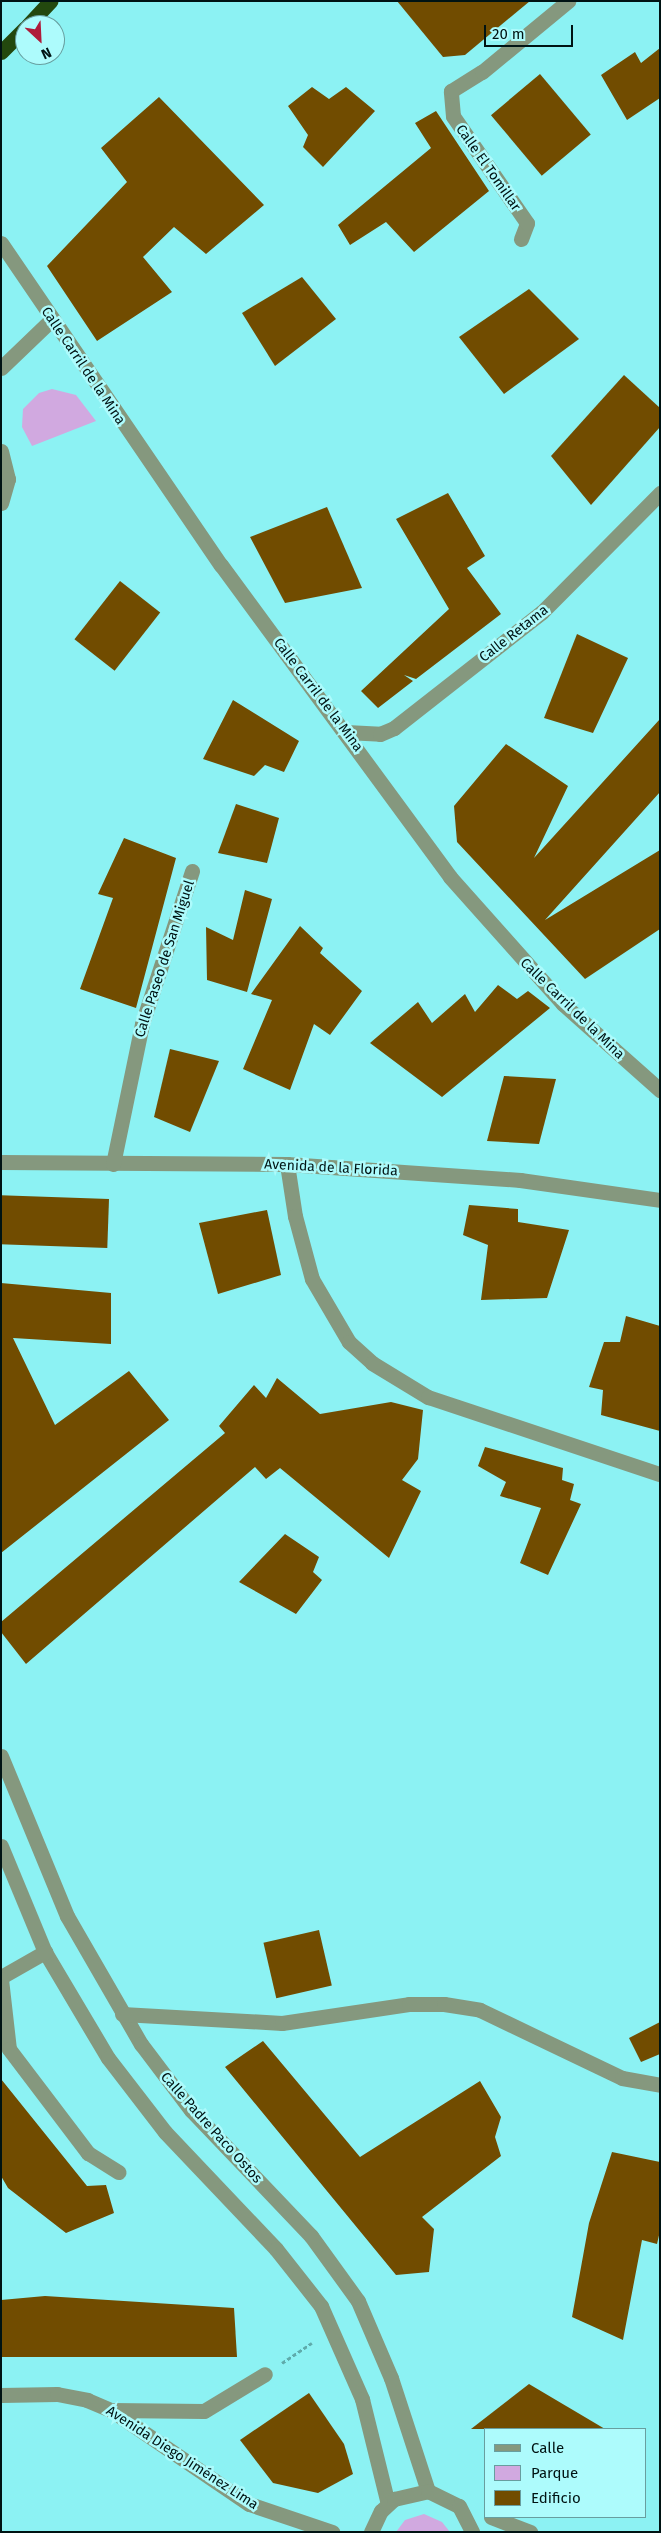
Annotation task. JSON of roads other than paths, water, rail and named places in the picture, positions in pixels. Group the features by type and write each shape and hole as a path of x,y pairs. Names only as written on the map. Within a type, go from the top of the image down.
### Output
{"highway":[{"path":"37,15 50,1"},
{"path":"1,52 14,40"},
{"path":"1,65 14,40"}],"street":[{"name":"Calle El Tomillar","path":"521,239 527,224 453,116 451,91 482,72 568,1"},
{"name":"Calle Carril de la Mina","path":"1,243 51,320 220,564 485,919 570,1010 660,1090"},
{"path":"1,368 51,320"},
{"path":"1,451 8,479 1,503"},
{"name":"Calle Retama","path":"346,732 380,734 394,728 542,612 660,493"},
{"name":"Calle Paseo de San Miguel","path":"113,1164 142,1024 192,871"},
{"name":"Avenida de la Florida","path":"1,1162 287,1164 520,1180 660,1200"},
{"path":"287,1164 295,1216 312,1279 349,1342 372,1363 428,1396 660,1474"},
{"name":"Calle Padre Paco Ostos","path":"1,1756 67,1916 122,2014 191,2110 338,2270 373,2334 428,2491"},
{"path":"1,1846 45,1952 133,2094 276,2249 334,2328 362,2399 386,2482 388,2504"},
{"path":"45,1952 1,1978 9,2049 88,2153 118,2172"},
{"path":"122,2014 282,2023 410,2004 444,2004 480,2010 622,2078 660,2086"},
{"path":"111,2410 204,2411 264,2374"},
{"name":"Avenida Diego Jiménez Lima","path":"1,2396 57,2394 111,2410 249,2504 332,2532"},
{"path":"371,2532 388,2504 410,2492 428,2491 458,2506 483,2514"},
{"path":"458,2506 472,2532"},
{"path":"494,2518 530,2532"}]}
